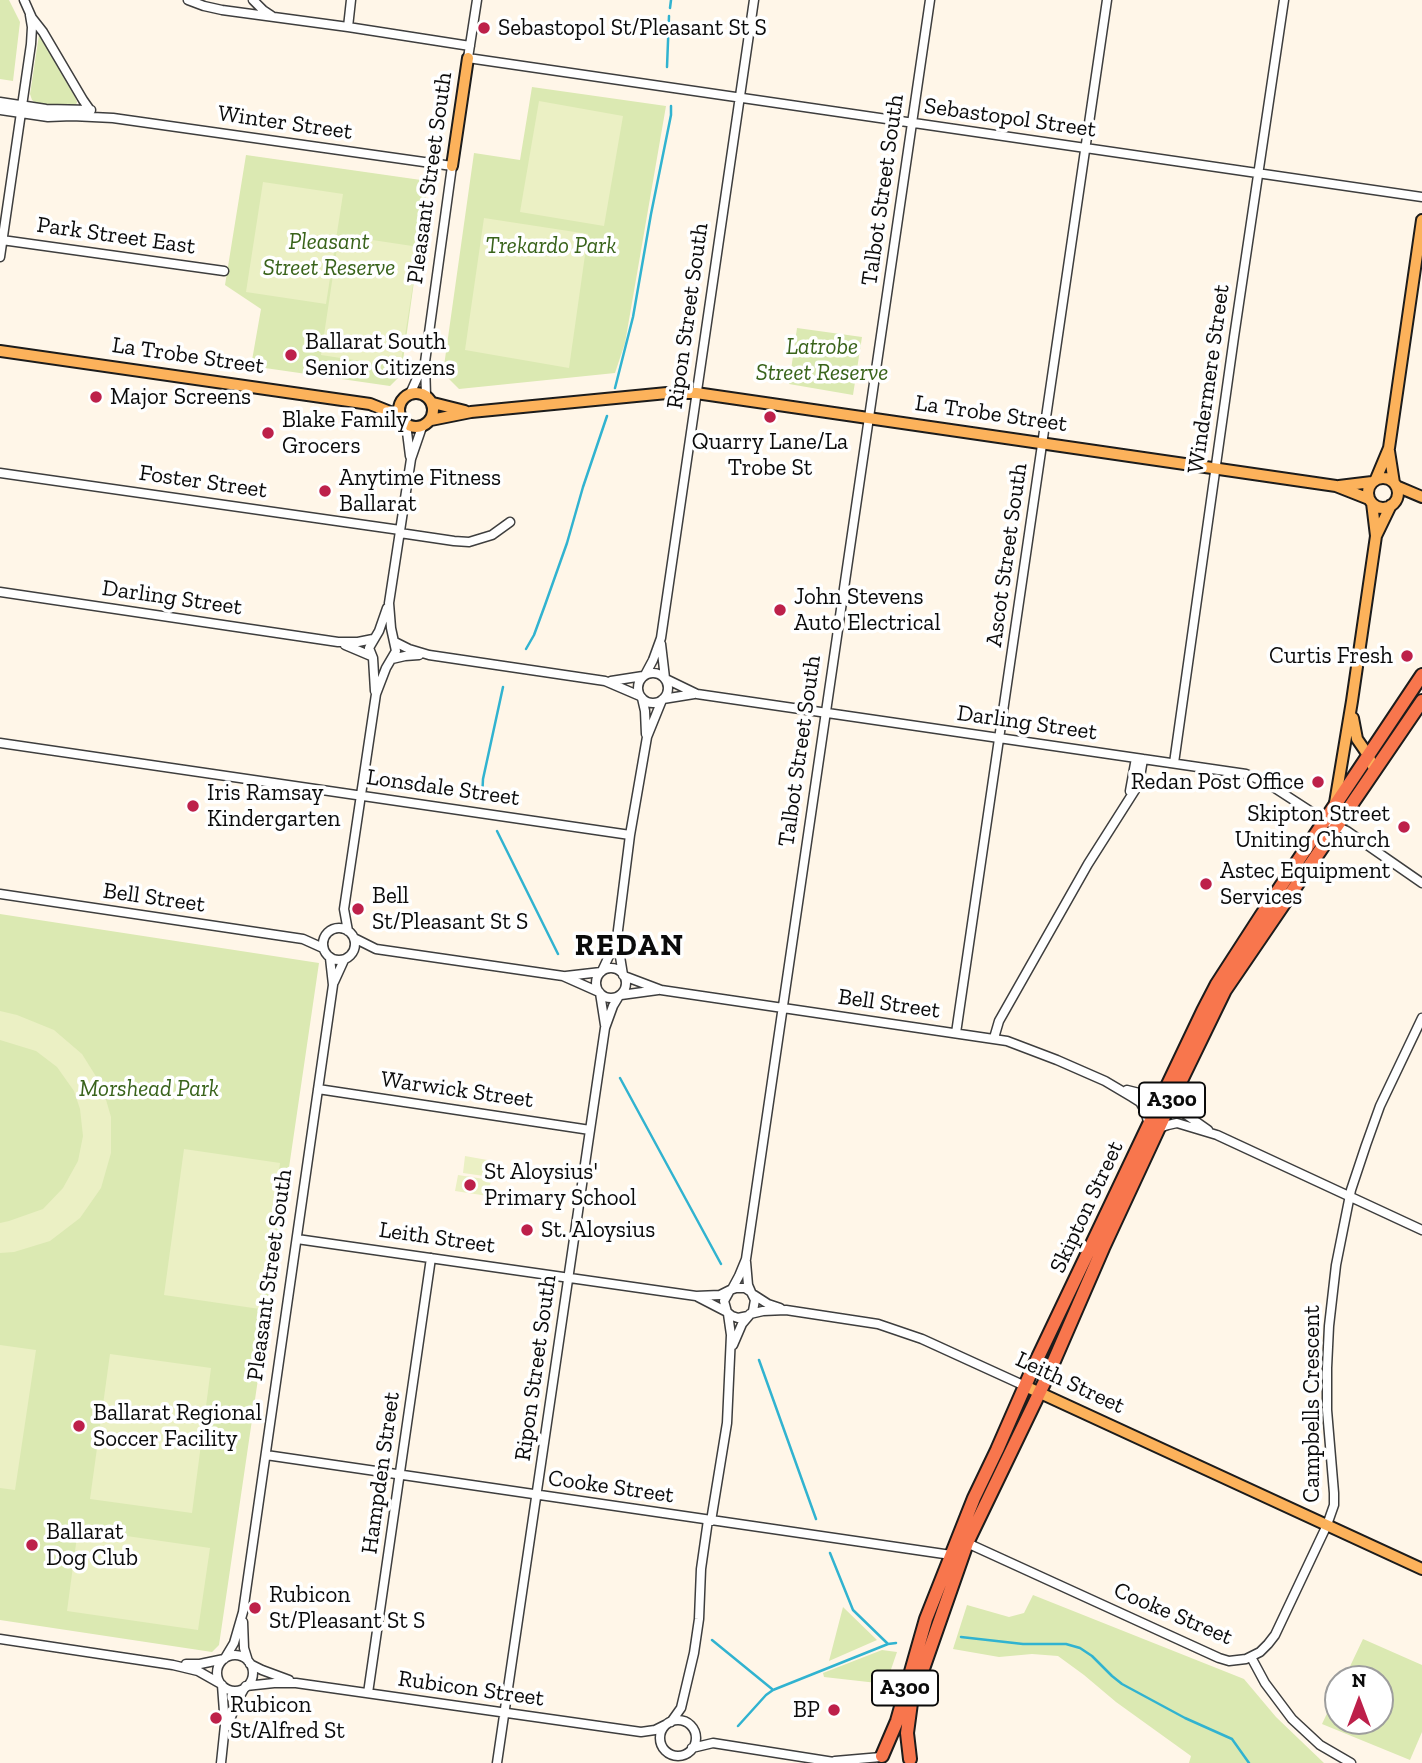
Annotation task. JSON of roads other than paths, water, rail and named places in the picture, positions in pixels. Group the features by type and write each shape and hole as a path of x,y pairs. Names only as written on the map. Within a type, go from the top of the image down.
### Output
{"highway":[{"name":"Skipton Street","path":"912,1762 907,1732 911,1703 967,1543 1040,1392 1217,984 1422,675"},
{"name":"Skipton Street","path":"1170,1091 1225,990 1422,701"},
{"name":"Skipton Street","path":"880,1759 897,1721 926,1619 974,1498 1025,1385 1154,1126"},
{"name":"A300","path":"880,1759 886,1753 897,1751 902,1752 912,1762"}],"main road":[{"name":"Pleasant Street South","path":"452,166 468,58"},
{"path":"1335,803 1376,536 1368,490 1389,448 1422,220"},
{"name":"La Trobe Street","path":"0,351 370,404 403,420"},
{"path":"421,393 429,399 434,409 426,423 411,427 403,420 399,411 406,397 421,393"},
{"name":"La Trobe Street","path":"426,423 471,412 658,394 696,393 1336,486 1371,501"},
{"name":"La Trobe Street","path":"370,404 406,397"},
{"name":"La Trobe Street","path":"429,399 471,412"},
{"path":"1376,536 1398,494 1389,448"},
{"path":"1374,481 1385,478 1422,498"},
{"name":"La Trobe Street","path":"1336,486 1374,481"},
{"path":"1371,501 1381,508 1422,498"},
{"path":"1352,701 1355,732 1375,771"},
{"name":"Leith Street","path":"1025,1385 1422,1569"}],"street":[{"path":"0,257 32,32 30,15 24,0"},
{"path":"188,0 213,9 470,46"},
{"path":"253,0 275,18"},
{"path":"348,27 351,0"},
{"name":"Pleasant Street South","path":"468,58 477,0"},
{"name":"Ripon Street South","path":"665,679 661,638 754,0"},
{"name":"Talbot Street South","path":"752,1293 748,1285 746,1259 930,0"},
{"name":"Ascot Street South","path":"956,1033 1107,0"},
{"name":"Windermere Street","path":"1174,763 1284,0"},
{"path":"30,15 90,110"},
{"name":"Sebastopol Street","path":"468,58 1422,197"},
{"name":"Winter Street","path":"0,102 51,117 113,118 452,166"},
{"name":"Winter Street","path":"0,110 90,110 113,118"},
{"name":"Pleasant Street South","path":"429,399 425,362 452,166"},
{"name":"Park Street East","path":"2,240 224,271"},
{"name":"Pleasant Street South","path":"406,397 425,362"},
{"path":"403,420 411,459"},
{"path":"344,909 355,947 344,960 334,960 323,948 323,943 344,909 376,694 369,650 389,603 411,459 426,423"},
{"name":"Foster Street","path":"0,473 454,541 468,542 492,535 510,522"},
{"name":"Darling Street","path":"0,592 338,642 374,639"},
{"path":"376,694 396,652 389,603"},
{"path":"374,639 386,636 410,649 429,655 605,681 655,673 665,679 668,691 647,737 630,835 617,939 626,985 620,995 609,998 563,976"},
{"name":"Ripon Street South","path":"644,676 661,638"},
{"name":"Darling Street","path":"338,642 372,657"},
{"path":"372,657 381,663 405,656 429,655"},
{"path":"644,676 638,686 645,711 647,737"},
{"name":"Darling Street","path":"665,679 697,694 1237,773 1261,780 1338,826 1422,883"},
{"path":"605,681 651,703 663,700"},
{"name":"Darling Street","path":"663,700 697,694"},
{"name":"Lonsdale Street","path":"0,743 630,835"},
{"path":"994,1038 998,1022 1088,864 1138,783 1139,758"},
{"name":"Bell Street","path":"0,894 303,939 323,948"},
{"path":"330,932 343,929 376,948"},
{"name":"Bell Street","path":"303,939 330,932"},
{"path":"599,993 596,982 617,939"},
{"path":"353,952 376,948 563,976 613,968 623,975"},
{"name":"Pleasant Street South","path":"250,1663 243,1643 243,1612 332,985 330,958"},
{"name":"Pleasant Street South","path":"332,985 344,960"},
{"name":"Bell Street","path":"623,975 661,990 994,1038 1023,1046 1104,1082 1140,1102 1154,1126"},
{"name":"Bell Street","path":"620,995 661,990"},
{"name":"Ripon Street South","path":"599,993 605,1028"},
{"name":"Ripon Street South","path":"497,1763 605,1028 620,995"},
{"name":"Campbells Crescent","path":"1251,1657 1272,1640 1327,1525 1335,1501 1327,1410 1329,1326 1336,1265 1350,1197 1380,1105 1422,1018"},
{"name":"Bell Street","path":"1104,1082 1142,1094 1170,1091"},
{"name":"Warwick Street","path":"318,1089 590,1130"},
{"path":"1170,1091 1181,1111 1217,1135 1422,1230"},
{"path":"1154,1126 1177,1124 1217,1135"},
{"name":"Leith Street","path":"297,1239 696,1296 717,1295 731,1290"},
{"name":"Hampden Street","path":"368,1693 432,1258"},
{"name":"Talbot Street South","path":"731,1290 746,1259"},
{"path":"670,1763 660,1736 663,1728 681,1708 696,1642 701,1569 726,1433 731,1329 724,1301 731,1290 743,1288 752,1293 755,1305 741,1326 730,1351"},
{"name":"Leith Street","path":"752,1293 768,1304 786,1310"},
{"name":"Leith Street","path":"696,1296 728,1313"},
{"name":"Leith Street","path":"749,1315 786,1310 897,1329 1025,1385"},
{"path":"728,1313 738,1318 749,1315"},
{"name":"Cooke Street","path":"265,1455 951,1555"},
{"name":"Cooke Street","path":"967,1543 1219,1658 1234,1661 1251,1657"},
{"name":"Pleasant Street South","path":"225,1658 234,1643 243,1612"},
{"path":"0,1639 173,1665 212,1677 228,1689 246,1687"},
{"path":"173,1665 200,1664 230,1656 240,1656 250,1663 252,1676 236,1703 225,1736"},
{"path":"1251,1657 1275,1699 1299,1727 1320,1745 1351,1763"},
{"path":"221,1763 225,1710 217,1671 225,1658"},
{"name":"Rubicon Street","path":"250,1663 275,1676 296,1682 504,1713 640,1732 655,1730 669,1723"},
{"name":"Rubicon Street","path":"246,1687 274,1682 296,1682"},
{"path":"679,1763 695,1739 684,1697"},
{"path":"669,1723 681,1721 713,1743 836,1762 880,1759"},
{"name":"Rubicon Street","path":"640,1732 664,1748"},
{"path":"664,1748 675,1755 713,1743"}],"waterway":[{"path":"670,8 671,0"},
{"path":"667,67 669,16"},
{"path":"615,388 633,317 671,106"},
{"path":"526,649 534,635 567,543 607,416"},
{"path":"482,799 483,779 503,687"},
{"path":"497,831 558,954"},
{"path":"620,1078 721,1264"},
{"path":"759,1360 816,1519"},
{"path":"830,1553 853,1610 888,1644 896,1643"},
{"path":"961,1637 1023,1644 1066,1644 1080,1648 1122,1684 1185,1718 1232,1739 1249,1763"},
{"path":"712,1640 772,1689"},
{"path":"738,1726 773,1690 888,1644"}],"place":[{"name":"Sebastopol St/Pleasant St S","path":"484,28"},
{"name":"Ballarat South Senior Citizens","path":"291,355"},
{"name":"Major Screens","path":"96,397"},
{"name":"Quarry Lane/La Trobe St","path":"770,417"},
{"name":"Blake Family Grocers","path":"268,433"},
{"name":"Anytime Fitness Ballarat","path":"325,491"},
{"name":"John Stevens Auto Electrical","path":"780,610"},
{"name":"Curtis Fresh","path":"1407,656"},
{"name":"Redan Post Office","path":"1318,782"},
{"name":"Iris Ramsay Kindergarten","path":"193,806"},
{"name":"Skipton Street Uniting Church","path":"1404,827"},
{"name":"Astec Equipment Services","path":"1206,884"},
{"name":"Bell St/Pleasant St S","path":"358,909"},
{"name":"St Aloysius' Primary School","path":"470,1185"},
{"name":"St. Aloysius","path":"527,1230"},
{"name":"Ballarat Regional Soccer Facility","path":"79,1426"},
{"name":"Ballarat Dog Club","path":"32,1545"},
{"name":"Rubicon St/Pleasant St S","path":"255,1608"},
{"name":"BP","path":"834,1710"},
{"name":"Rubicon St/Alfred St","path":"216,1718"}],"district":[{"name":"REDAN","path":"630,946"}],"park label":[{"name":"Trekardo Park","path":"551,246"},
{"name":"Pleasant Street Reserve","path":"329,255"},
{"name":"Latrobe Street Reserve","path":"822,360"},
{"name":"Morshead Park","path":"149,1089"}]}
